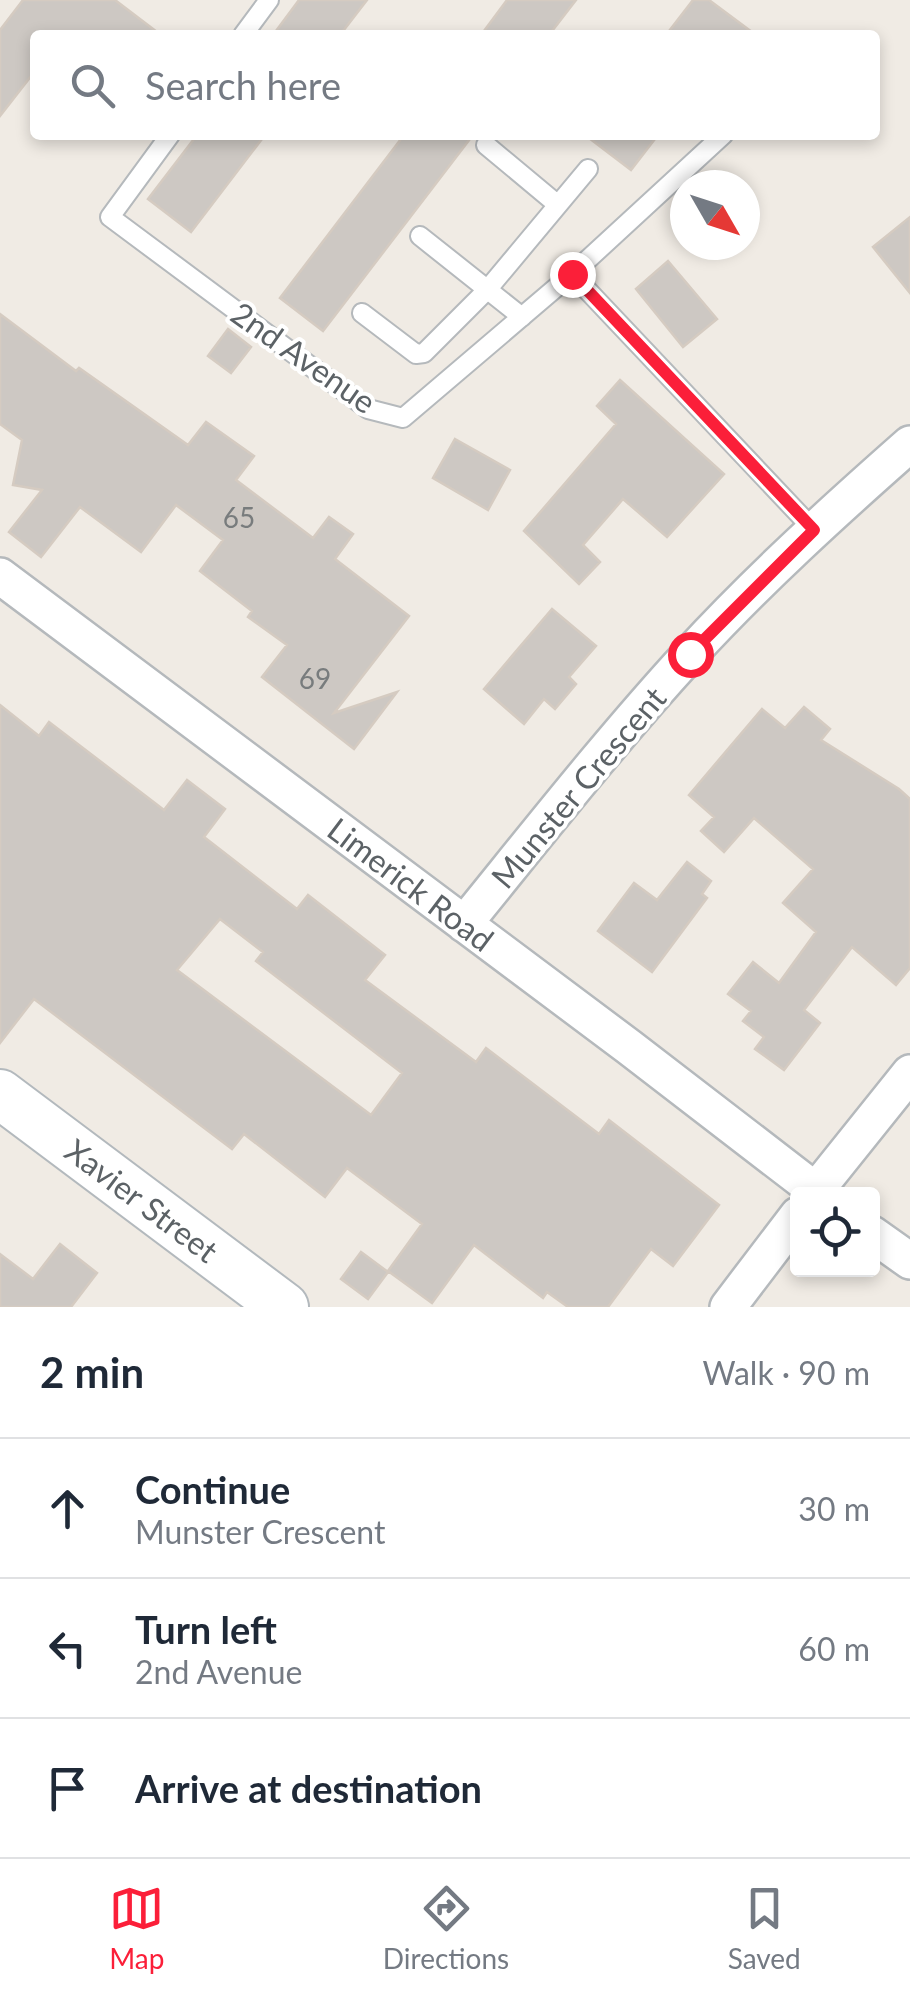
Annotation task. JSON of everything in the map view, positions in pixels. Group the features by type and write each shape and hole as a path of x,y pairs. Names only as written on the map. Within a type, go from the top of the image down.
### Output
{"main road":[{"name":"Xavier Street","path":"0,1094 284,1307"}],"street":[{"name":"Munster Crescent","path":"464,924 690,654 814,530 910,444"},
{"name":"Limerick Road","path":"0,576 464,924 796,1187"},
{"path":"820,1187 910,1073"},
{"path":"728,1307 790,1226"},
{"path":"880,1240 910,1262"}],"lane":[{"path":"247,30 269,0"},
{"name":"2nd Avenue","path":"166,140 110,217 368,409 403,418 572,274 718,140"},
{"path":"486,145 558,205"},
{"path":"362,313 416,354 424,353 488,290 588,169"},
{"path":"420,236 522,317"},
{"path":"572,274 814,530"}],"building":[{"path":"23,0 115,0 154,30 30,30 30,77 0,116 0,30"},
{"path":"299,0 367,0 344,30 277,30"},
{"path":"507,0 576,0 553,30 485,30"},
{"path":"693,0 709,0 749,30 670,30"},
{"path":"193,140 261,140 191,232 148,199"},
{"path":"400,140 469,140 323,331 280,298"},
{"path":"592,140 654,140 631,170"},
{"path":"910,217 910,293 873,247"},
{"path":"668,261 717,319 683,347 636,289"},
{"path":"0,314 76,371 79,368 188,445 206,422 254,456 236,480 313,538 329,517 353,534 335,559 409,616 334,713 397,692 354,749 262,677 287,645 248,617 252,611 200,571 223,540 176,505 141,552 80,507 41,557 9,532 42,490 13,485 22,440 0,424"},
{"path":"228,329 251,347 231,373 208,356"},
{"path":"620,380 724,474 667,537 623,499 583,545 600,562 579,584 524,531 616,424 597,406"},
{"path":"455,439 510,470 488,510 433,478"},
{"path":"552,609 596,646 569,677 576,684 555,709 544,699 524,724 484,689"},
{"path":"0,705 39,736 49,722 164,810 187,780 225,809 204,837 297,909 308,895 385,955 365,980 476,1062 486,1048 599,1134 609,1120 719,1205 673,1266 651,1249 608,1307 568,1307 547,1292 543,1298 474,1245 432,1303 388,1271 422,1224 347,1168 325,1197 244,1134 232,1149 34,999 0,1043","holes":["220,919 263,952 256,961 402,1073 371,1115 177,970"]},
{"path":"804,707 830,729 821,740 910,799 910,968 896,985 852,947 804,1010 820,1023 784,1070 755,1049 764,1037 743,1021 751,1011 728,994 753,962 779,983 816,932 783,903 813,869 754,818 724,852 701,831 714,817 689,795 762,709 785,728"},
{"path":"687,862 711,881 702,894 707,898 652,972 598,931 634,883 657,900"},
{"path":"60,1244 97,1273 71,1307 0,1307 0,1254 33,1279"},
{"path":"361,1252 388,1272 368,1299 341,1279"}],"route":[{"path":"572,274 814,530 690,654"}]}
